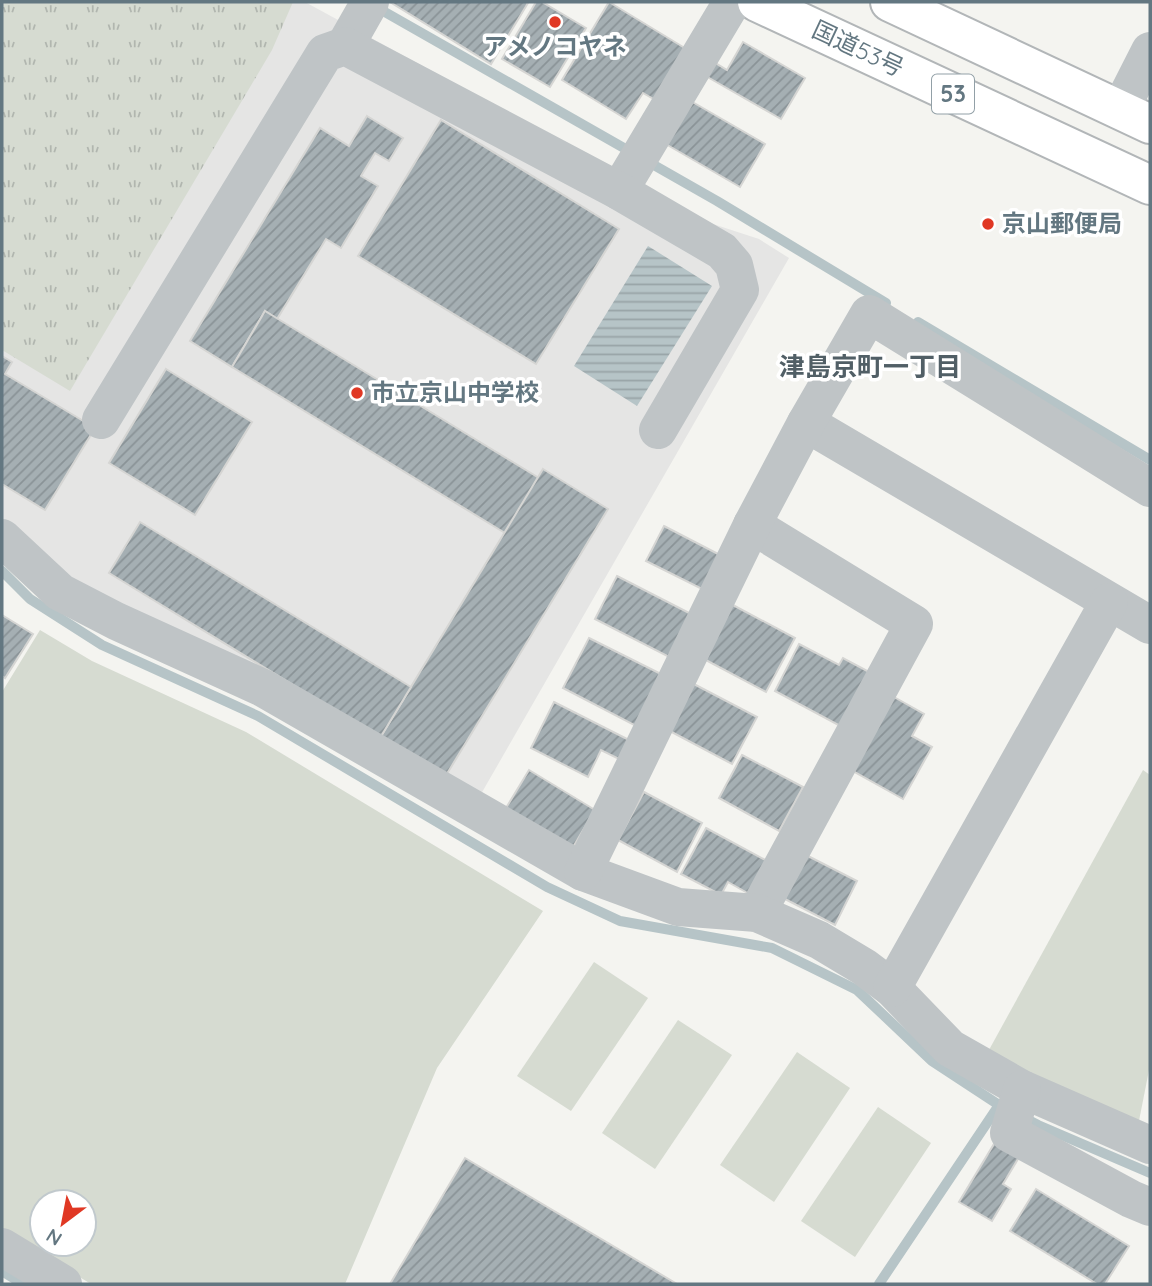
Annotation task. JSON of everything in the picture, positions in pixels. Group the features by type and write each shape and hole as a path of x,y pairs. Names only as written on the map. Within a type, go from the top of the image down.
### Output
{"highway":[{"name":"国道53号","path":"757,2 1150,185"},
{"name":"53","path":"890,2 1135,117"}],"street":[{"path":"633,167 732,2"},
{"path":"101,420 325,53 359,20 633,167 734,265 740,290 658,430"},
{"path":"1135,117 1150,51"},
{"path":"583,872 752,525 869,314 1150,488"},
{"path":"806,424 1150,625"},
{"path":"752,525 914,624 757,913"},
{"path":"2,538 60,592 116,621 263,688 583,872 678,907 757,913 819,940 864,967 892,988 950,1048 1018,1103 1150,1145"},
{"path":"892,988 1109,602"},
{"path":"1018,1103 1009,1133 1130,1199 1150,1207"},
{"path":"2,1247 63,1284"}],"shaded area":[{"name":"市立京山中学校","path":"2,2 305,2 713,224 759,239 789,258 477,801 118,613 2,528"},
{"path":"648,246 712,286 637,406 574,366"}],"green space":[{"path":"2,2 293,2 272,50 70,391 2,350"},
{"path":"40,630 92,661 246,732 543,911 437,1068 345,1284 91,1284 48,1258 98,1258 98,1188 28,1188 28,1246 2,1230 2,692"},
{"path":"1143,770 1150,775 1150,1065 1137,1131 984,1059"},
{"path":"594,962 648,998 571,1111 517,1076"},
{"path":"678,1020 732,1055 655,1169 602,1133"},
{"path":"797,1052 850,1088 774,1202 720,1165"},
{"path":"878,1107 931,1143 855,1257 801,1221"}],"building":[{"path":"390,2 526,2 528,3 491,64"},
{"path":"536,2 542,2 586,28 550,87 502,59"},
{"path":"609,2 688,50 657,101 643,93 626,119 562,80"},
{"path":"743,42 805,78 781,119 704,75 712,61 727,70"},
{"path":"689,100 765,144 740,187 664,143"},
{"path":"367,116 403,138 389,161 375,153 361,176 378,186 341,248 326,239 277,319 265,311 232,367 190,341 320,128 349,146"},
{"path":"441,120 619,229 536,364 358,256"},
{"path":"265,311 539,478 505,533 232,367"},
{"path":"2,356 12,362 5,374 95,428 45,510 2,484"},
{"path":"166,369 252,422 195,515 109,463"},
{"path":"543,469 608,509 445,777 380,738"},
{"path":"140,522 411,687 380,738 109,573"},
{"path":"664,526 722,556 704,590 646,561"},
{"path":"617,576 695,616 673,659 595,619"},
{"path":"731,604 795,638 766,692 702,658"},
{"path":"2,615 33,634 5,678 2,676"},
{"path":"589,638 663,675 636,726 563,688"},
{"path":"799,644 839,665 843,658 871,673 842,727 775,691"},
{"path":"690,682 757,717 732,764 666,729"},
{"path":"894,697 924,714 912,736 932,747 903,799 853,771"},
{"path":"554,702 633,742 623,761 601,750 588,777 531,748"},
{"path":"742,755 803,787 779,831 719,798"},
{"path":"529,770 595,810 569,854 503,813"},
{"path":"644,792 702,823 677,872 618,840"},
{"path":"706,828 769,862 751,895 728,882 721,895 681,874"},
{"path":"806,855 857,881 835,925 783,898"},
{"path":"997,1139 1021,1154 1003,1184 1011,1189 992,1221 959,1202"},
{"path":"465,1158 677,1284 390,1284"},
{"path":"1036,1189 1129,1246 1105,1284 1097,1284 1010,1231"}],"waterway":[{"path":"376,7 717,201 886,303"},
{"path":"918,322 1150,460"},
{"path":"2,571 30,599 102,645 258,716 547,887 620,921 772,948 857,990 932,1061 999,1105 1038,1125 1150,1173"},
{"path":"879,1284 999,1105"},
{"path":"2,1271 23,1284"}],"place":[{"name":"アメノコヤネ","path":"555,22"},
{"name":"京山郵便局","path":"988,224"},
{"name":"市立京山中学校","path":"357,393"}],"district":[{"name":"津島京町一丁目","path":"870,367"}]}
